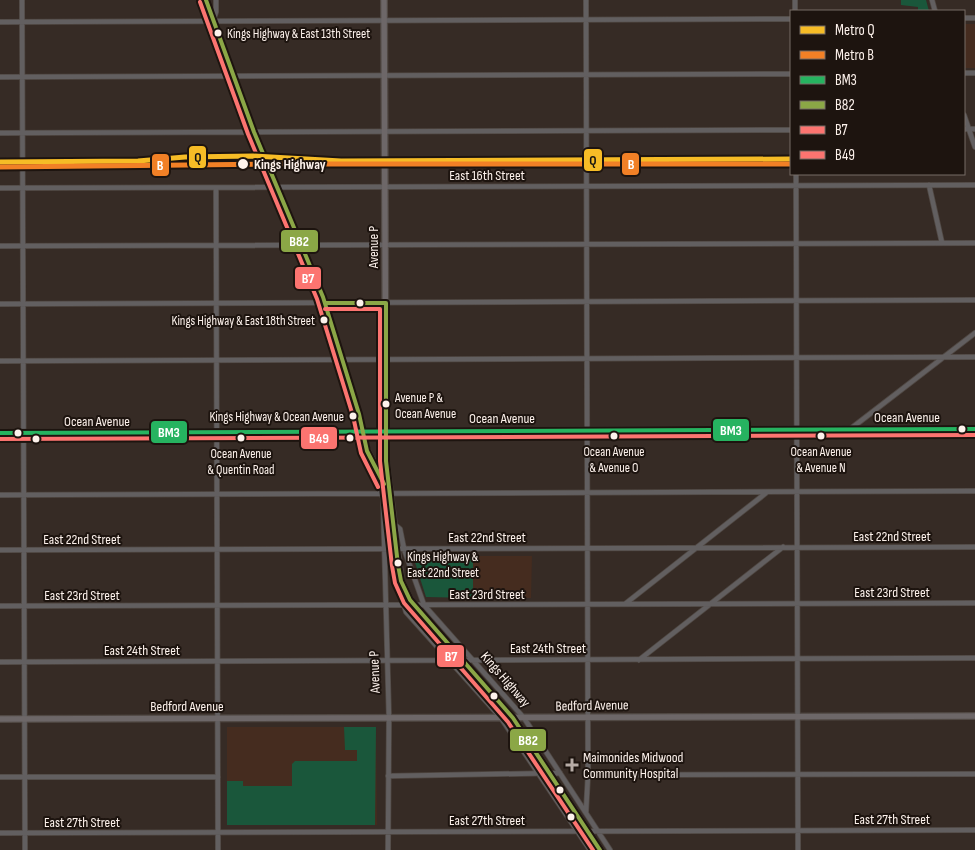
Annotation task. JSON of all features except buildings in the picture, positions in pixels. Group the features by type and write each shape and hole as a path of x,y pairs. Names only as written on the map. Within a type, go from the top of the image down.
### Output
{"main road":[{"name":"Avenue P","path":"384,0 386,461 390,493"},
{"name":"Ocean Avenue","path":"0,433 975,429"},
{"path":"368,451 390,493"},
{"name":"Kings Highway","path":"390,493 401,581 414,605 513,718 600,850"},
{"name":"Bedford Avenue","path":"0,719 975,716"}],"street":[{"path":"22,0 25,850"},
{"path":"206,0 254,132 325,303 381,493"},
{"path":"213,21 216,12 216,0"},
{"path":"586,0 588,548 588,775 586,812"},
{"path":"0,22 790,19"},
{"path":"0,77 790,74"},
{"path":"975,129 966,129 975,147"},
{"path":"0,133 790,130"},
{"path":"796,175 798,850"},
{"path":"929,185 942,243"},
{"name":"East 16th Street","path":"0,188 975,185"},
{"path":"216,188 218,850"},
{"path":"0,246 975,242"},
{"path":"0,304 975,300"},
{"path":"849,430 975,333"},
{"path":"0,361 975,357"},
{"path":"0,495 975,491"},
{"path":"624,604 767,492"},
{"name":"Avenue P","path":"381,493 389,718 388,850"},
{"name":"Kings Highway","path":"394,524 400,529 404,549 424,605 524,718 610,850"},
{"path":"639,660 783,547"},
{"name":"East 22nd Street","path":"0,550 975,547"},
{"name":"East 23rd Street","path":"0,606 975,603"},
{"path":"404,605 406,612 501,718 590,850"},
{"name":"East 24th Street","path":"0,662 975,658"},
{"path":"388,776 539,775 560,773"},
{"path":"588,775 975,774"},
{"path":"0,777 218,776"},
{"name":"East 27th Street","path":"0,833 975,830"}],"shaded area":[{"path":"965,24 975,24 975,68 965,68"},
{"path":"473,556 532,556 531,598 473,598"},
{"path":"227,727 376,727 377,825 227,825"}],"green space":[{"path":"901,0 926,0 929,10 918,10 918,7 901,5"},
{"path":"413,556 473,556 473,598 426,597"},
{"path":"344,727 376,727 375,825 227,825 227,781 243,781 243,786 292,786 292,764 295,761 357,761 357,750 345,750"}],"metro line":[{"name":"Q","path":"0,162 138,161 185,157 253,156 341,161 790,159"},
{"name":"B","path":"0,167 277,164 790,164"}],"transit line":[{"name":"B82","path":"206,0 254,132 323,297 359,414 367,451 384,484"},
{"name":"B7","path":"200,2 248,134 317,299 353,416 361,453 378,487"},
{"name":"B82","path":"325,303 386,303 386,461 398,565 401,581 410,600 513,718 600,850"},
{"name":"B7","path":"325,309 380,309 380,461 392,566 395,583 404,603 508,722 593,850"},
{"name":"BM3","path":"0,433 975,429"},
{"name":"B49","path":"0,439 975,435"}],"place":[{"name":"Kings Highway & East 13th Street","path":"218,33"},
{"name":"Kings Highway","path":"243,164"},
{"name":"Kings Highway & East 18th Street","path":"324,320"},
{"name":"Avenue P & Ocean Avenue","path":"386,404"},
{"name":"Kings Highway & Ocean Avenue","path":"353,416"},
{"name":"Ocean Avenue & Avenue O","path":"614,436"},
{"name":"Ocean Avenue & Avenue N","path":"821,436"},
{"name":"Ocean Avenue & Quentin Road","path":"241,438"},
{"name":"Kings Highway & East 22nd Street","path":"398,563"},
{"name":"Maimonides Midwood Community Hospital","path":"572,765"}]}
